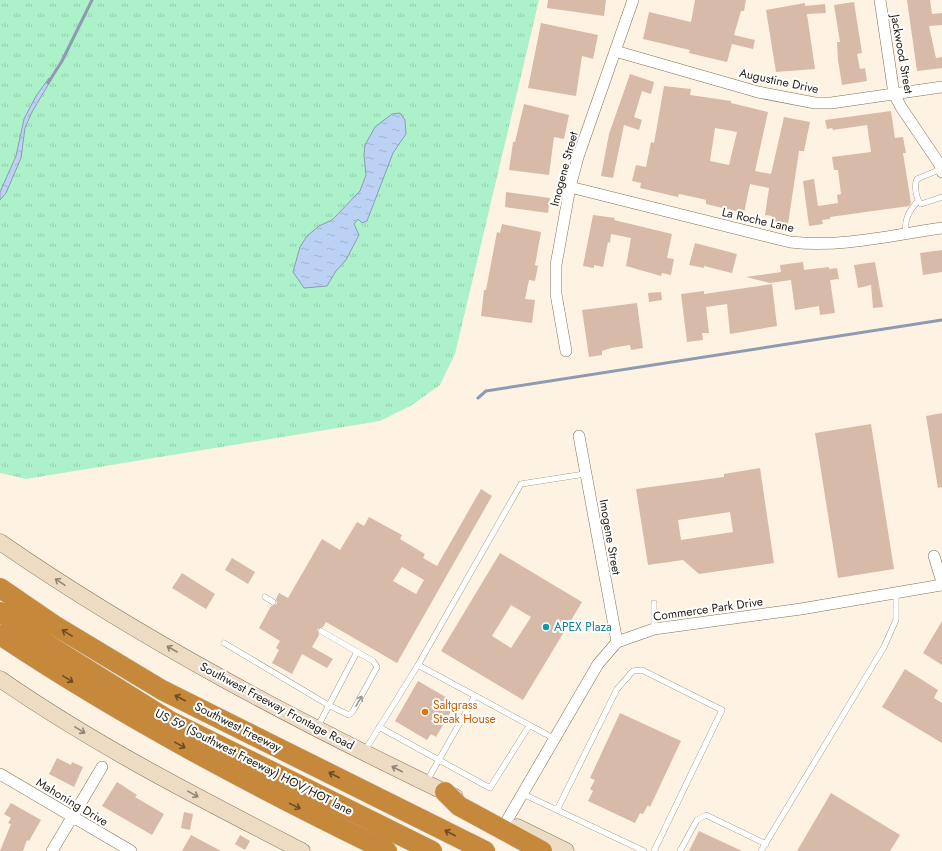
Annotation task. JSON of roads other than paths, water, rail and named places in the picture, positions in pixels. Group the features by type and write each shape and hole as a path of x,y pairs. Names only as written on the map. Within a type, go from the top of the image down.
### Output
{"highway":[{"name":"Southwest Freeway","path":"0,588 54,625 162,690 485,851"},
{"name":"US 59 (Southwest Freeway) HOV/HOT lane","path":"0,612 45,643 170,721 432,851"},
{"path":"0,635 80,686 175,742 259,788 386,851"},
{"path":"445,792 459,806 542,851"}],"main road":[{"name":"Southwest Freeway Frontage Road","path":"0,542 77,593 209,670 425,784 445,792 566,851"},
{"path":"0,679 27,698 116,751 226,812 302,851"}],"street":[{"name":"Imogene Street","path":"566,351 556,294 556,265 570,187 578,156 633,0"},
{"name":"Jackwood Street","path":"880,0 894,94 941,170"},
{"name":"Augustine Drive","path":"615,51 758,92 815,103 831,103 942,87"},
{"name":"La Roche Lane","path":"570,187 790,242 812,244 839,243 942,228"},
{"name":"Imogene Street","path":"579,436 617,642"},
{"path":"934,556 942,583"},
{"name":"Commerce Park Drive","path":"506,822 598,664 617,642 654,629 801,609 896,593 942,583"},
{"path":"52,851 102,767"},
{"name":"Mahoning Drive","path":"0,774 72,818 131,851"}],"lane":[{"path":"906,233 905,227 908,212 918,201 916,181 941,170"},
{"path":"918,201 921,204 942,197"},
{"path":"364,752 418,665 521,484 585,474"},
{"path":"761,851 884,647 896,620 896,593"},
{"path":"265,597 274,602"},
{"path":"654,603 654,629"},
{"path":"224,643 330,706 349,715 353,711 375,674 377,667 373,661 321,631"},
{"path":"317,728 330,706 357,652"},
{"path":"418,665 555,739"},
{"path":"557,810 618,689 633,671 642,670 722,710 654,851"},
{"path":"425,784 438,758 474,696"},
{"path":"379,727 438,758 490,788 529,726"},
{"path":"523,794 644,851"},
{"path":"680,851 697,820 706,815 766,844"}],"water":[{"path":"49,78 51,80 32,112 25,128 21,158 6,193 0,200 0,192 16,156 24,119 36,96"},
{"path":"400,113 405,120 406,134 393,153 367,221 362,223 358,219 354,224 359,235 346,260 336,271 327,286 304,288 293,272 300,247 307,236 319,226 332,220 360,191 366,175 364,155 365,145 375,127 392,114"}],"waterway":[{"path":"48,83 62,61 92,0"},
{"path":"478,398 486,391 942,320"}],"place":[{"name":"APEX Plaza","path":"546,627"},
{"name":"Saltgrass Steak House","path":"425,712"}]}
